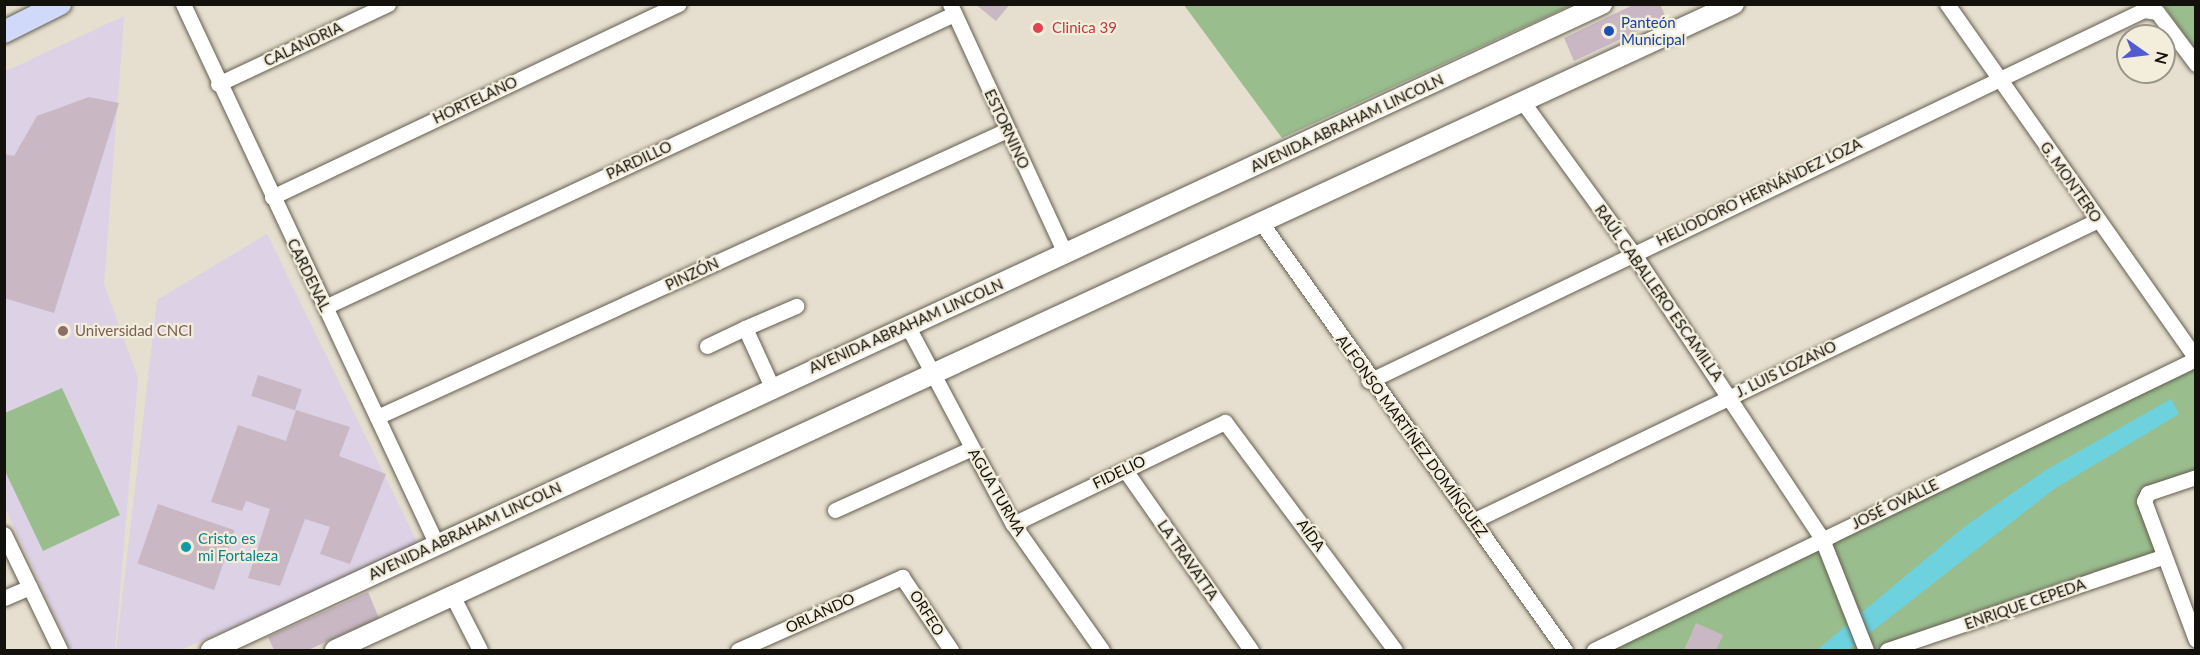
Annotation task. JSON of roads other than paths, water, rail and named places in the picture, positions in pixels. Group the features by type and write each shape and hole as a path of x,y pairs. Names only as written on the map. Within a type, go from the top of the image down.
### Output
{"main road":[{"path":"4,32 60,4"},
{"name":"AVENIDA ABRAHAM LINCOLN","path":"212,651 772,387 1602,4"},
{"path":"335,651 934,377 1260,221 1734,4"}],"street":[{"name":"CARDENAL","path":"183,4 218,84 437,545"},
{"name":"CALANDRIA","path":"218,84 388,4"},
{"name":"HORTELANO","path":"272,197 679,4"},
{"name":"G. MONTERO","path":"1947,4 2196,359"},
{"name":"HELIODORO HERNÁNDEZ LOZA","path":"1369,381 1997,77 2151,8 2196,64"},
{"name":"ESTORNINO","path":"952,9 1006,130 1065,253"},
{"name":"PARDILLO","path":"325,307 952,9"},
{"name":"RAÚL CABALLERO ESCAMILLA","path":"1522,101 1633,253 1731,395 1822,539 1852,608 1865,646"},
{"name":"PINZÓN","path":"377,417 1006,130"},
{"name":"J. LUIS LOZANO","path":"1475,520 2098,220"},
{"name":"ALFONSO MARTÍNEZ DOMÍNGUEZ","path":"1260,221 1369,381 1475,520 1565,651"},
{"path":"707,346 796,306"},
{"name":"AGUA TURMA","path":"907,325 1013,524 1102,651"},
{"path":"745,328 772,387"},
{"name":"JOSÉ OVALLE","path":"1594,651 2196,359"},
{"name":"FIDELIO","path":"1013,524 1226,422"},
{"name":"AÍDA","path":"1226,422 1395,651"},
{"path":"835,510 972,448"},
{"name":"LA TRAVATTA","path":"1125,470 1251,651"},
{"path":"2196,477 2144,496 2162,557 2196,640"},
{"path":"4,534 60,651"},
{"name":"ENRIQUE CEPEDA","path":"1887,651 2162,557"},
{"name":"ORLANDO","path":"738,651 902,577"},
{"name":"ORFEO","path":"902,577 951,651"},
{"path":"4,598 30,587"},
{"path":"453,597 480,651"}],"water":[{"path":"2171,399 2179,414 2054,489 1848,650 1817,650 1964,527 2046,470"}],"place":[{"name":"Clinica 39","path":"1038,28"},
{"name":"Panteón Municipal","path":"1609,31"},
{"name":"Universidad CNCI","path":"63,331"},
{"name":"Cristo es mi Fortaleza","path":"186,547"}]}
